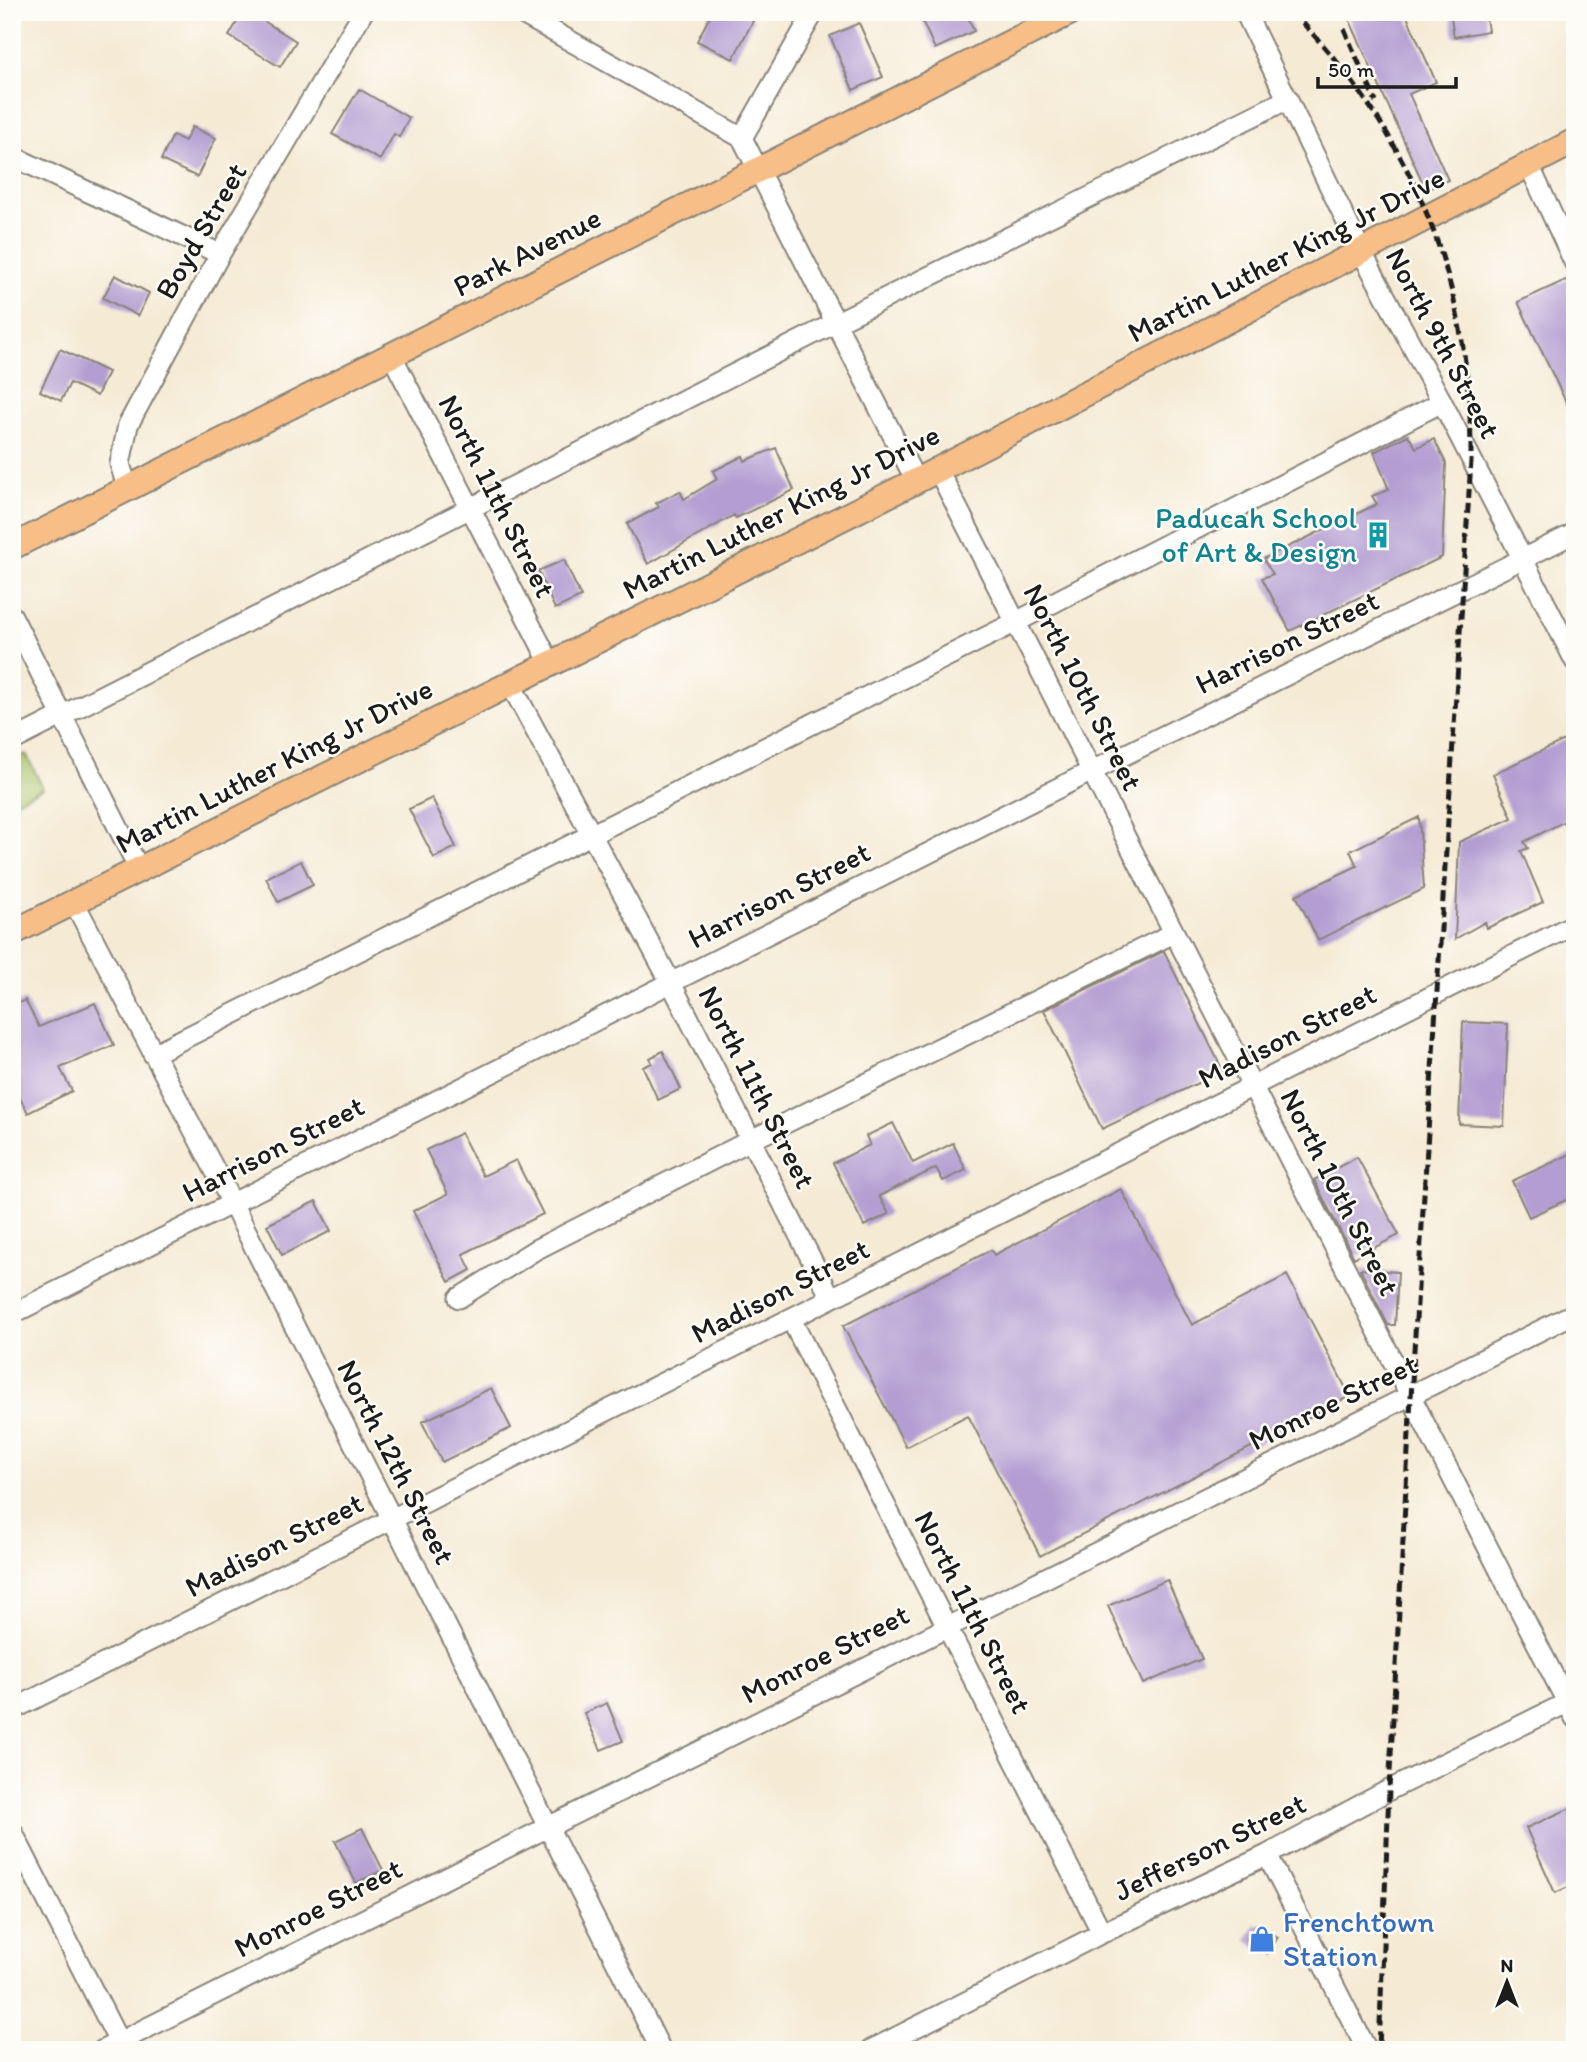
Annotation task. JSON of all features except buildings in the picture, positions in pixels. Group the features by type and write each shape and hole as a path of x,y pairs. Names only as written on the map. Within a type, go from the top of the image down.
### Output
{"main road":[{"name":"Park Avenue","path":"12,547 1071,12"},
{"name":"Martin Luther King Jr Drive","path":"12,933 927,475 1575,141"}],"street":[{"name":"Boyd Street","path":"127,487 120,464 128,425 220,254 363,12"},
{"path":"519,12 741,138 814,12"},
{"name":"North 9th Street","path":"1245,12 1361,251 1575,661"},
{"path":"12,740 835,323 1288,99"},
{"name":"North 10th Street","path":"741,138 835,323 1016,622 1411,1397 1572,1706"},
{"path":"12,156 220,254"},
{"path":"1529,165 1575,264"},
{"name":"North 11th Street","path":"392,356 550,663"},
{"path":"153,1054 1016,622 1442,402"},
{"name":"Harrison Street","path":"12,1314 1092,771 1575,533"},
{"path":"12,616 139,869"},
{"name":"North 11th Street","path":"510,682 671,983 831,1298"},
{"name":"North 12th Street","path":"75,902 232,1203 661,2050"},
{"name":"Madison Street","path":"12,1710 1575,925"},
{"path":"459,1298 535,1250 751,1140 1174,933"},
{"name":"Monroe Street","path":"115,2047 547,1826 1575,1313"},
{"name":"North 11th Street","path":"791,1318 1102,1933"},
{"name":"Jefferson Street","path":"871,2050 1102,1933 1266,1855 1388,1790 1572,1706"},
{"path":"12,1831 115,2047"},
{"path":"1266,1855 1367,2050"}],"green space":[{"path":"26,754 43,788 12,803 12,760"}],"railway":[{"path":"1292,12 1335,60 1372,110 1403,163 1428,218 1447,275 1461,335 1469,397 1471,461 1411,1397 1389,1790 1379,2050"},
{"path":"1344,29 1376,102"}],"place":[{"name":"Paducah School of Art & Design","path":"1378,535"},
{"name":"Frenchtown Station","path":"1262,1939"}]}
